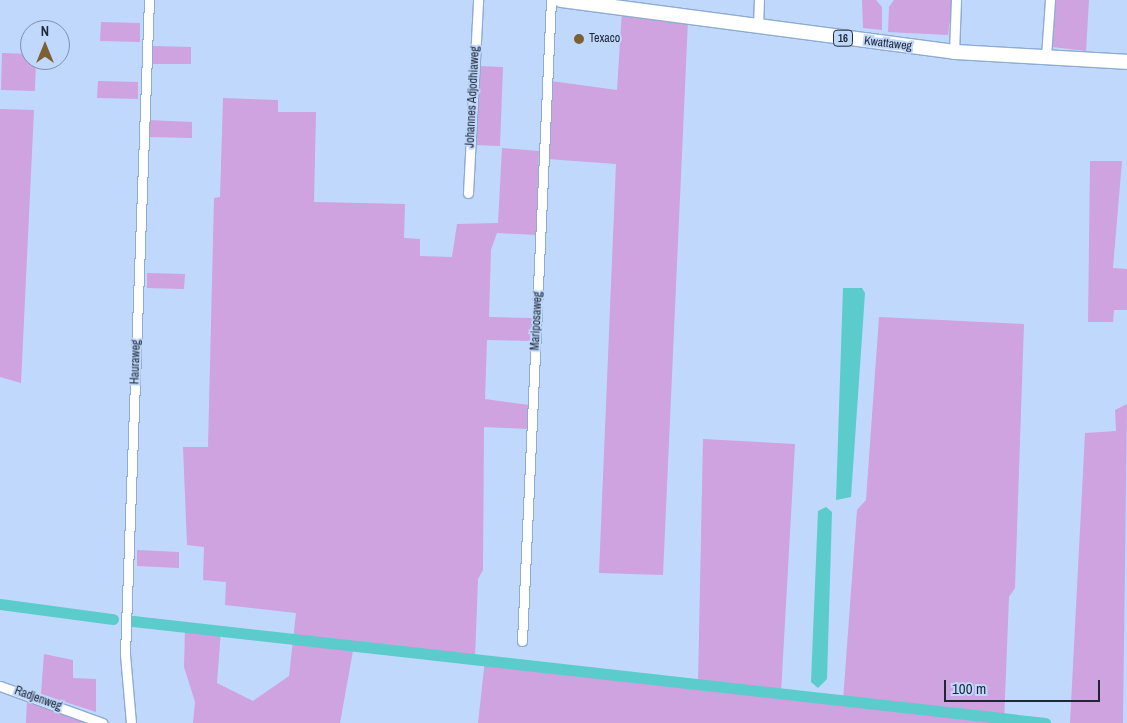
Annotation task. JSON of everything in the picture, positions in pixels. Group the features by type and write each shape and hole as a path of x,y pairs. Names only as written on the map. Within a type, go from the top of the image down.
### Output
{"main road":[{"name":"Kwattaweg","path":"561,0 954,52 1127,62"}],"street":[{"name":"Hauraweg","path":"131,723 125,654 149,0"},
{"name":"Johannes Adjodhiaweg","path":"468,193 478,0"},
{"name":"Mariposaweg","path":"522,641 551,0"},
{"path":"758,27 759,0"},
{"path":"954,52 956,0"},
{"path":"1046,56 1050,0"},
{"name":"Radjenweg","path":"0,686 103,723"}],"shaded area":[{"path":"862,0 876,0 882,7 882,30 863,28"},
{"path":"894,0 953,0 948,35 888,32 889,7"},
{"path":"1053,0 1089,0 1086,51 1052,47"},
{"path":"622,10 688,20 663,575 599,573 616,164 548,159 551,81 617,90"},
{"path":"101,22 140,23 140,42 100,41"},
{"path":"152,46 191,47 191,64 152,64"},
{"path":"2,53 20,54 20,70 36,70 35,91 1,90"},
{"path":"478,66 503,67 500,146 474,145"},
{"path":"98,81 138,82 138,99 97,98"},
{"path":"223,98 278,100 278,112 316,112 314,202 405,204 404,238 420,239 420,256 452,257 457,224 498,223 502,148 539,151 536,235 497,233 491,250 489,317 532,318 531,341 487,340 485,399 529,405 528,429 484,427 483,570 478,579 475,659 354,645 340,723 193,723 195,702 184,667 185,626 221,630 217,683 253,701 289,676 296,613 225,605 226,582 203,580 204,547 187,545 183,447 208,447 214,198 220,197"},
{"path":"0,109 34,110 21,383 0,377"},
{"path":"148,120 192,122 192,138 147,137"},
{"path":"1090,161 1122,161 1113,268 1127,269 1127,310 1114,310 1113,322 1088,322"},
{"path":"147,273 185,274 184,289 147,288"},
{"path":"843,288 862,288 865,293 851,497 836,500"},
{"path":"879,317 1024,324 1015,588 1009,597 1004,723 478,723 485,660 698,683 703,439 795,444 781,693 843,700 857,510 866,500"},
{"path":"1127,404 1123,723 1070,723 1085,433 1116,431 1115,410"},
{"path":"826,507 832,512 827,679 818,688 811,682 818,511"},
{"path":"137,550 179,552 179,568 137,566"},
{"path":"44,654 73,660 73,678 96,679 96,712 41,694"},
{"path":"27,701 93,723 26,723"}],"waterway":[{"path":"0,604 113,619"},
{"path":"133,621 1045,723"}],"place":[{"name":"Texaco","path":"579,39"}]}
